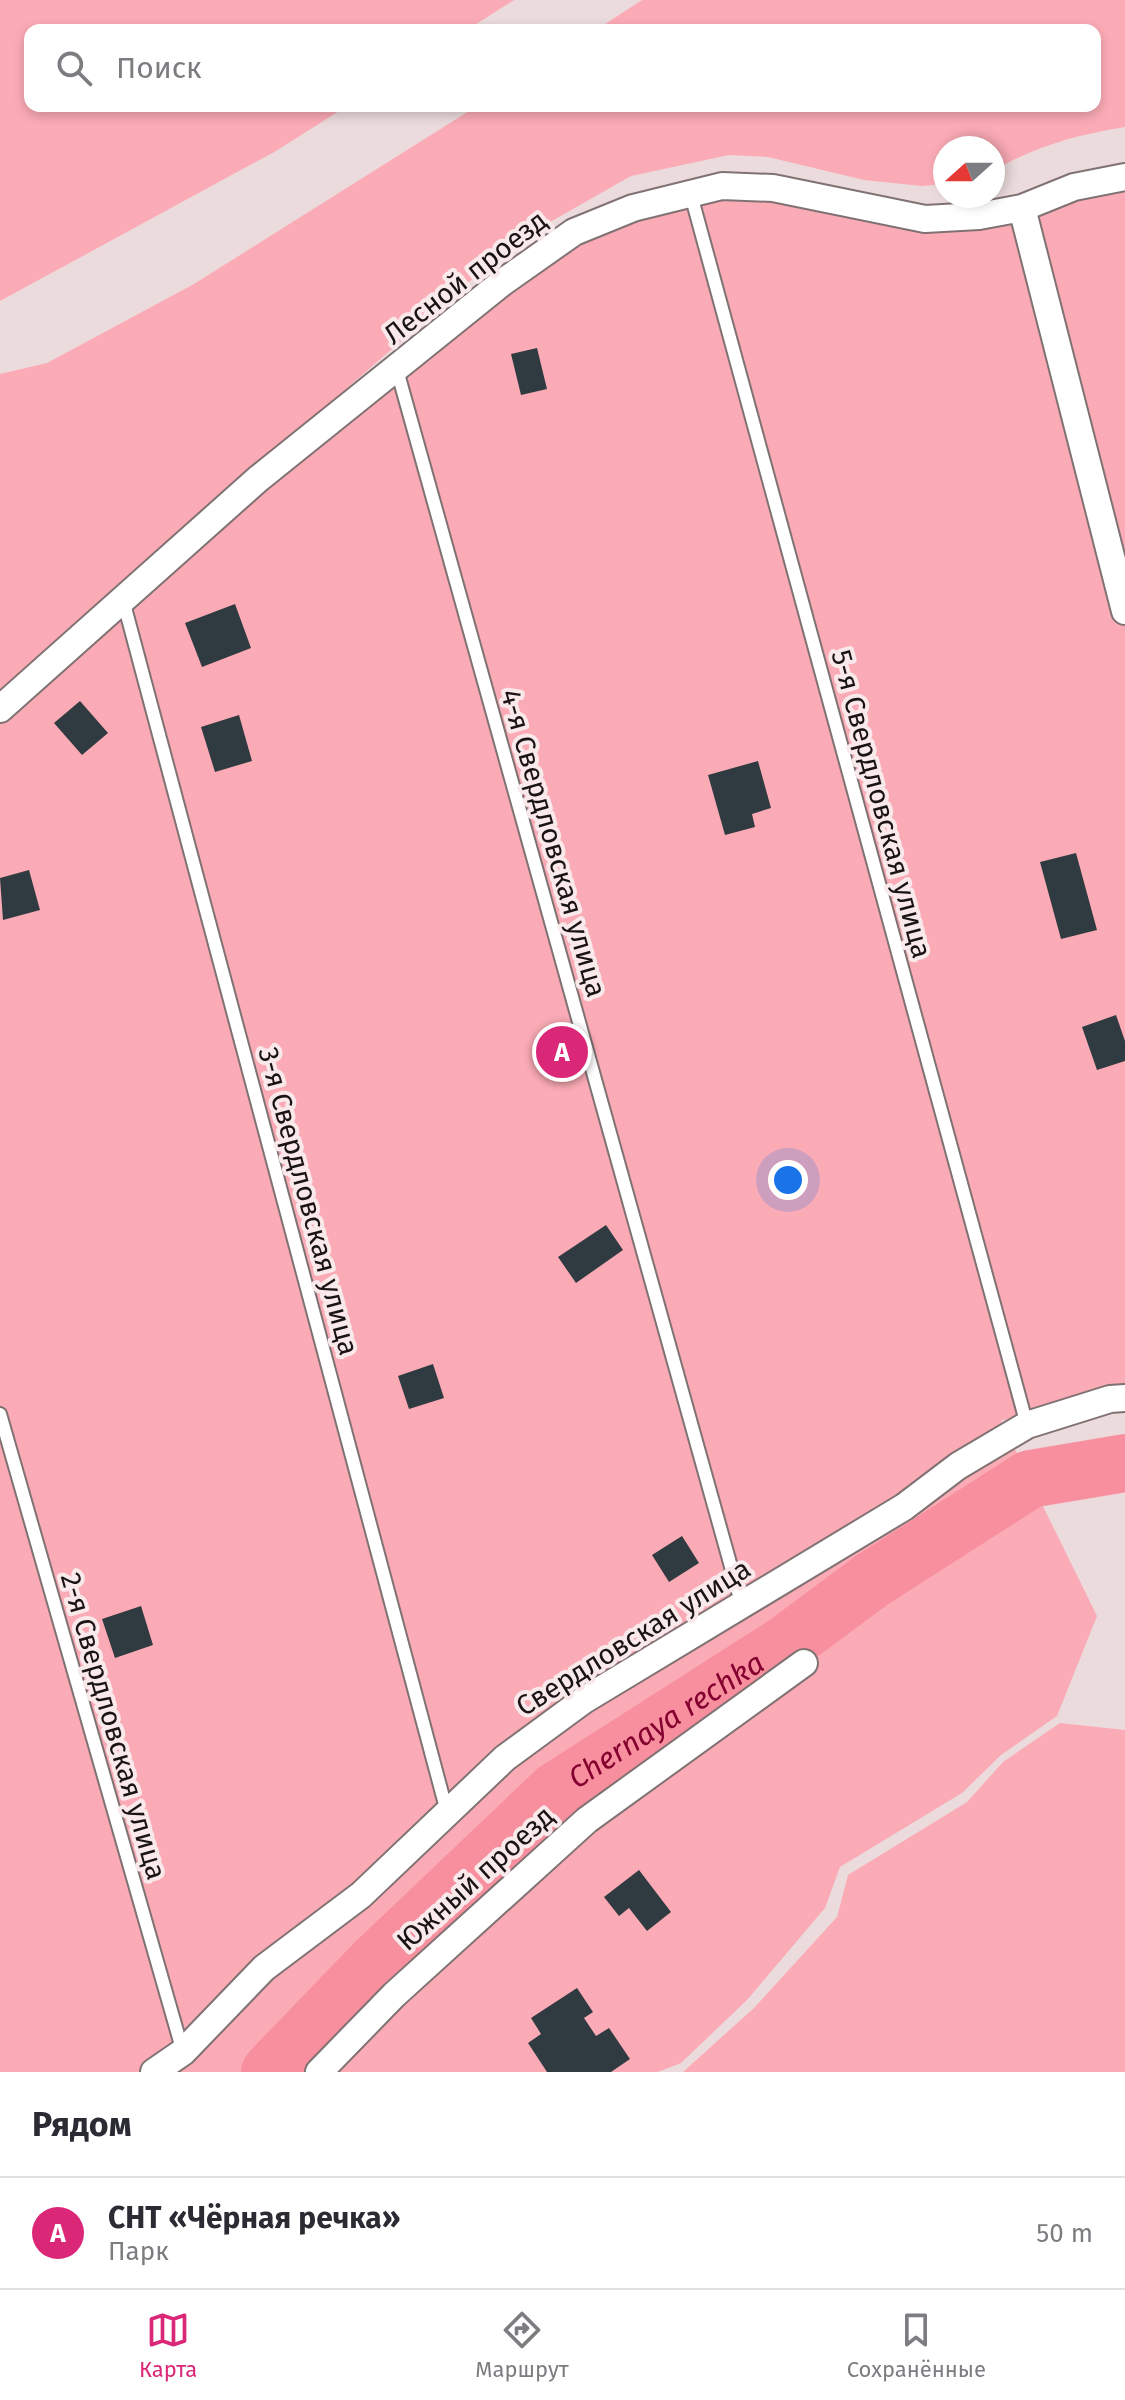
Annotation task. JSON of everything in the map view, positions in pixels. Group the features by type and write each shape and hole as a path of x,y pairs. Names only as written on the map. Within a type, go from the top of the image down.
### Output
{"street":[{"name":"Лесной проезд","path":"0,709 258,479 503,282 574,232 633,208 722,186 773,188 925,219 979,216 1022,208 1074,187 1125,177"},
{"path":"1022,208 1125,611"},
{"name":"Свердловская улица","path":"154,2072 183,2052 264,1968 361,1895 505,1758 584,1700 904,1507 958,1466 1027,1425 1110,1399 1125,1398"},
{"name":"Южный проезд","path":"319,2072 394,1995 587,1820 804,1663"}],"lane":[{"name":"5-я Свердловская улица","path":"691,195 1027,1425"},
{"name":"4-я Свердловская улица","path":"397,370 742,1606"},
{"name":"3-я Свердловская улица","path":"123,599 448,1815"},
{"name":"2-я Свердловская улица","path":"0,1414 183,2052"}],"shaded area":[{"path":"0,0 514,0 476,24 24,24 24,112 338,112 276,151 0,301"},
{"path":"642,0 1125,0 1125,127 1057,143 1005,165 1005,136 933,136 933,185 864,180 768,157 729,155 631,176 515,242 0,690 0,374 47,363 194,284 467,112 1101,112 1101,24 605,24"},
{"path":"1125,181 1125,1385 1001,1421 1097,1616 1057,1716 1001,1755 962,1793 840,1867 825,1908 747,2000 681,2063 658,2072 0,2072 0,718 263,481 583,234 730,191 921,208 1005,208 1005,197"},
{"path":"1060,1723 1125,1730 1125,2072 683,2072 755,2007 837,1917 848,1875 967,1802 1003,1762"}],"building":[{"path":"537,348 547,389 521,395 511,354"},
{"path":"235,604 251,648 202,667 185,623"},
{"path":"80,701 108,733 82,755 54,723"},
{"path":"239,715 252,761 215,772 201,727"},
{"path":"758,761 771,808 752,814 755,827 725,835 708,775"},
{"path":"1076,853 1097,930 1061,939 1040,862"},
{"path":"29,870 40,910 3,920 0,878"},
{"path":"1116,1015 1125,1041 1125,1061 1097,1070 1082,1027"},
{"path":"606,1225 623,1250 576,1283 558,1257"},
{"path":"433,1364 444,1398 409,1409 398,1376"},
{"path":"682,1536 699,1563 669,1582 652,1555"},
{"path":"141,1606 153,1645 115,1658 102,1619"},
{"path":"639,1870 671,1912 647,1931 629,1908 619,1916 604,1897"},
{"path":"577,1988 593,2012 584,2018 596,2036 609,2028 630,2059 611,2072 547,2072 528,2043 541,2034 531,2018"}],"waterway":[{"name":"Chernaya rechka","path":"270,2072 375,1963 556,1791 786,1644 872,1580 1030,1479 1125,1463"}],"place":[{"name":"СНТ «Чёрная речка»","path":"562,1052"}]}
